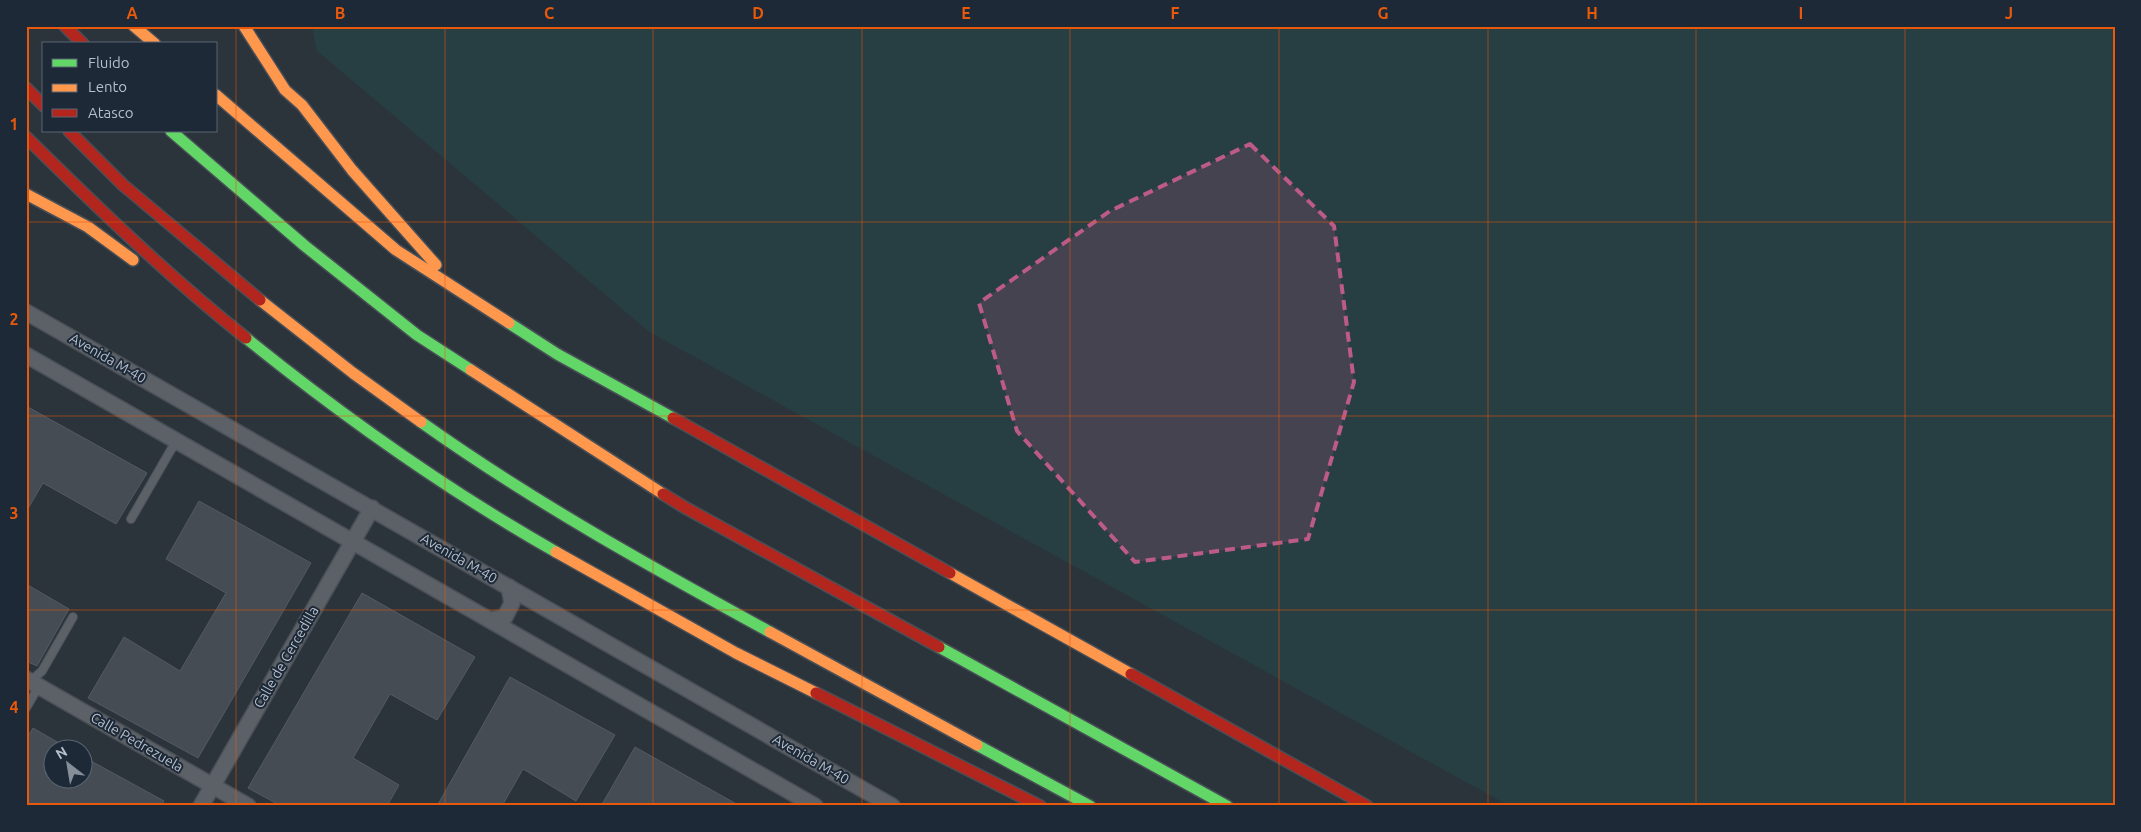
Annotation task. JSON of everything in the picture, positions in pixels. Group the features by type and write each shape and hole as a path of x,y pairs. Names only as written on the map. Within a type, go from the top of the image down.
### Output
{"highway":[{"path":"65,26 81,42"},
{"path":"134,26 153,42"},
{"path":"244,26 285,90 302,105 352,170 459,290"},
{"path":"289,74 302,105"},
{"path":"26,88 42,104"},
{"path":"218,97 396,250 557,354 1367,806"},
{"path":"70,132 124,185 231,277 353,373 445,439 538,500 629,555 1090,806"},
{"path":"172,132 305,246 417,335 684,507 1228,806"},
{"path":"26,137 95,205 218,316 314,393 422,469 516,529 736,653 1040,806"},
{"path":"26,194 88,227 188,299 218,316"}],"street":[{"name":"Avenida M-40","path":"26,312 892,806"},
{"path":"26,355 815,806"},
{"name":"Calle de Cercedilla","path":"201,806 372,508"},
{"path":"490,620 506,616 512,603 509,587"},
{"name":"Calle Pedrezuela","path":"31,682 248,806"}],"lane":[{"path":"131,519 172,448 180,443"},
{"path":"26,708 31,682 42,671 73,617"}],"highlighted area":[{"path":"1250,144 1334,226 1354,382 1308,539 1135,562 1017,431 979,303 1110,211"}],"green space":[{"path":"312,26 2115,26 2115,806 1509,806 649,332 316,50"}],"building":[{"path":"26,406 147,473 116,524 43,483 26,512"},
{"path":"199,501 311,563 198,758 88,698 124,637 180,671 226,593 166,559"},
{"path":"26,584 69,609 37,666 26,661"},
{"path":"362,593 475,657 437,720 390,694 353,758 399,785 387,806 281,806 248,788"},
{"path":"510,677 615,735 576,801 523,769 502,806 437,806"},
{"path":"33,728 54,740 42,740 42,790 92,790 92,761 164,801 161,806 26,806 26,739"},
{"path":"635,747 740,806 601,806"}],"traffic: fast":[{"path":"172,132 305,246 417,335 471,370"},
{"path":"509,323 557,354 673,418"},
{"path":"246,338 320,396 436,478 475,504 556,552"},
{"path":"421,422 506,479 592,532 770,632"},
{"path":"939,647 1227,806"},
{"path":"977,745 1090,806"}],"traffic: slow":[{"path":"134,26 153,42"},
{"path":"244,26 285,90 302,105 352,170 436,265"},
{"path":"218,97 396,250 509,323"},
{"path":"26,194 88,227 133,260"},
{"path":"260,300 353,373 421,422"},
{"path":"471,370 663,494"},
{"path":"556,552 736,653 816,693"},
{"path":"950,573 1131,674"},
{"path":"770,632 977,745"}],"traffic: jam":[{"path":"65,26 81,42"},
{"path":"26,88 42,104"},
{"path":"70,132 123,185 260,300"},
{"path":"26,137 161,266 246,338"},
{"path":"673,418 950,573"},
{"path":"663,494 939,647"},
{"path":"1131,674 1367,806"},
{"path":"816,693 1040,806"}]}
